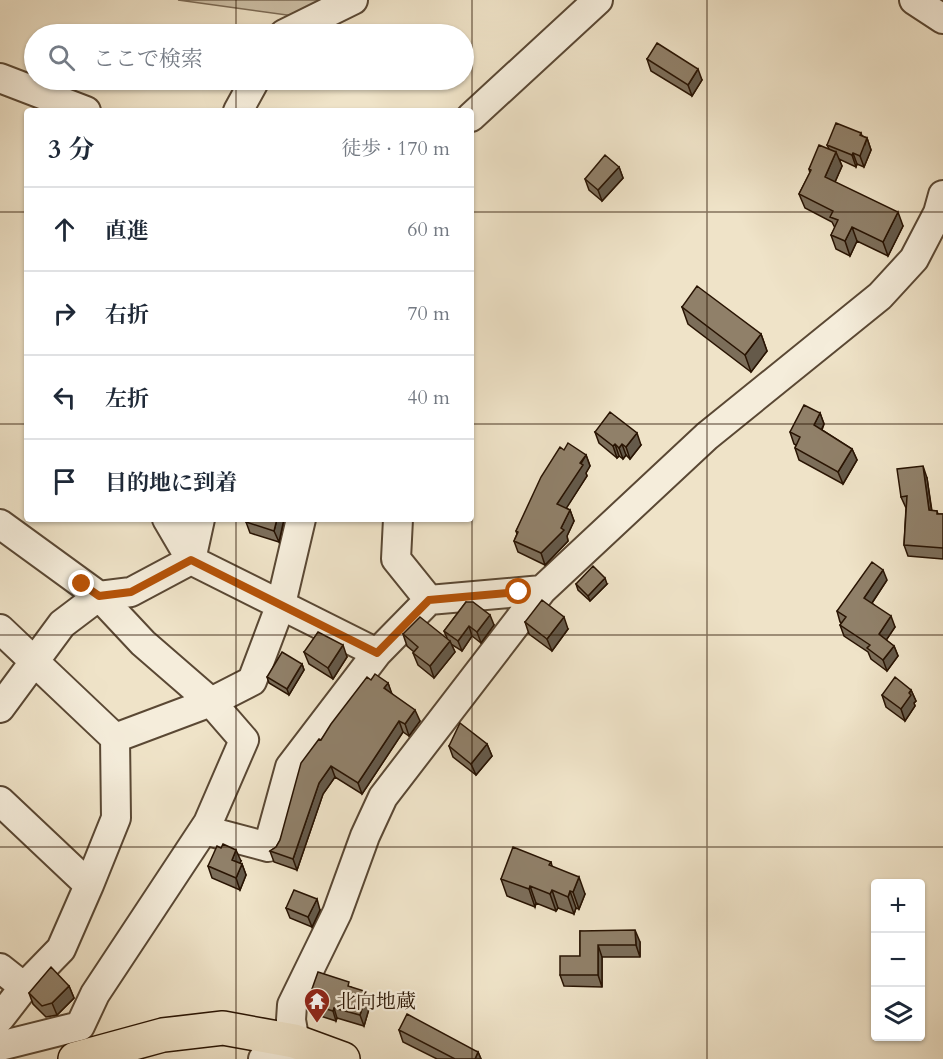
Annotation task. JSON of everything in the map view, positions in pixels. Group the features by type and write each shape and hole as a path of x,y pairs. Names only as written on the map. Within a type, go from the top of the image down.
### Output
{"main road":[{"path":"89,1055 163,1035 223,1029 296,1050 343,1059"}],"street":[{"path":"304,24 353,0"},
{"path":"474,114 598,0"},
{"path":"914,0 943,19"},
{"path":"0,78 24,87"},
{"path":"31,90 78,108"},
{"path":"240,108 250,90"},
{"path":"263,1059 296,1050 291,1020 292,1005 337,914 383,797 542,590 707,436 880,296 914,259 938,213 943,195"},
{"path":"169,522 191,560 377,653"},
{"path":"0,708 62,624 99,596 131,592 191,560 199,522"},
{"path":"115,738 211,702 252,681 281,604 300,522"},
{"path":"398,522 396,559 429,600"},
{"path":"0,524 99,596 143,643 211,702 244,740 204,830 95,994 80,1026 89,1055"},
{"path":"204,830 268,846 290,768 377,653 429,600 542,590"},
{"path":"0,629 115,738 116,818 61,949 24,987 0,1018"},
{"path":"0,801 89,885"},
{"path":"0,968 24,987"},
{"path":"0,1046 80,1026"}],"shaded area":[{"path":"178,0 334,0 316,19"}],"building":[{"path":"657,43 698,69 688,85 647,59"},
{"path":"836,123 861,133 860,135 867,138 860,156 827,145"},
{"path":"819,145 836,152 825,177 898,212 883,242 852,227 845,241 831,235 838,220 830,217 833,211 799,194 811,170 809,169"},
{"path":"605,155 619,167 598,190 585,179"},
{"path":"697,286 761,334 745,355 682,307"},
{"path":"804,405 820,413 814,425 852,449 838,472 795,448 800,437 790,432"},
{"path":"610,412 637,433 626,447 622,444 619,448 615,444 613,446 595,432"},
{"path":"568,443 586,455 580,463 583,465 557,504 570,510 561,528 564,530 541,553 514,541 518,532 516,531 541,477 560,447 564,450"},
{"path":"923,466 929,510 943,514 943,548 904,545 907,496 901,497 897,469"},
{"path":"246,522 276,522 274,531"},
{"path":"872,562 883,570 864,598 891,616 879,634 894,646 883,660 867,648 870,645 840,625 846,617 837,611"},
{"path":"593,566 605,578 588,596 576,584"},
{"path":"542,600 564,617 547,639 525,622"},
{"path":"466,602 473,602 490,615 477,632 469,626 458,641 444,631"},
{"path":"420,617 450,641 430,666 413,653 418,647 403,634"},
{"path":"318,632 343,645 328,668 304,652"},
{"path":"282,652 302,664 287,689 267,677"},
{"path":"375,674 388,683 384,688 415,710 405,724 399,721 358,783 331,766 319,783 293,859 270,851 280,840 301,763 319,739 321,740 367,677 371,680"},
{"path":"895,677 911,690 909,693 911,695 901,709 882,695"},
{"path":"460,723 487,744 471,764 449,746"},
{"path":"223,844 236,850 232,860 242,864 236,878 208,866 217,846 221,848"},
{"path":"513,847 551,862 549,865 579,877 573,892 570,891 568,897 552,890 550,894 501,879"},
{"path":"294,890 317,899 308,917 286,908"},
{"path":"635,930 636,945 598,945 598,975 560,975 560,956 580,956 580,931"},
{"path":"51,967 69,986 52,1003 42,1006 29,993"},
{"path":"318,972 349,982 348,986 367,992 360,1015 334,1008 333,1011 307,1003"},
{"path":"407,1014 478,1052 475,1059 455,1059 399,1030"}],"place":[{"name":"北向地蔵","path":"317,1024"}],"route":[{"path":"82,584 99,596 131,592 191,560 377,653 429,600 519,592"}]}
